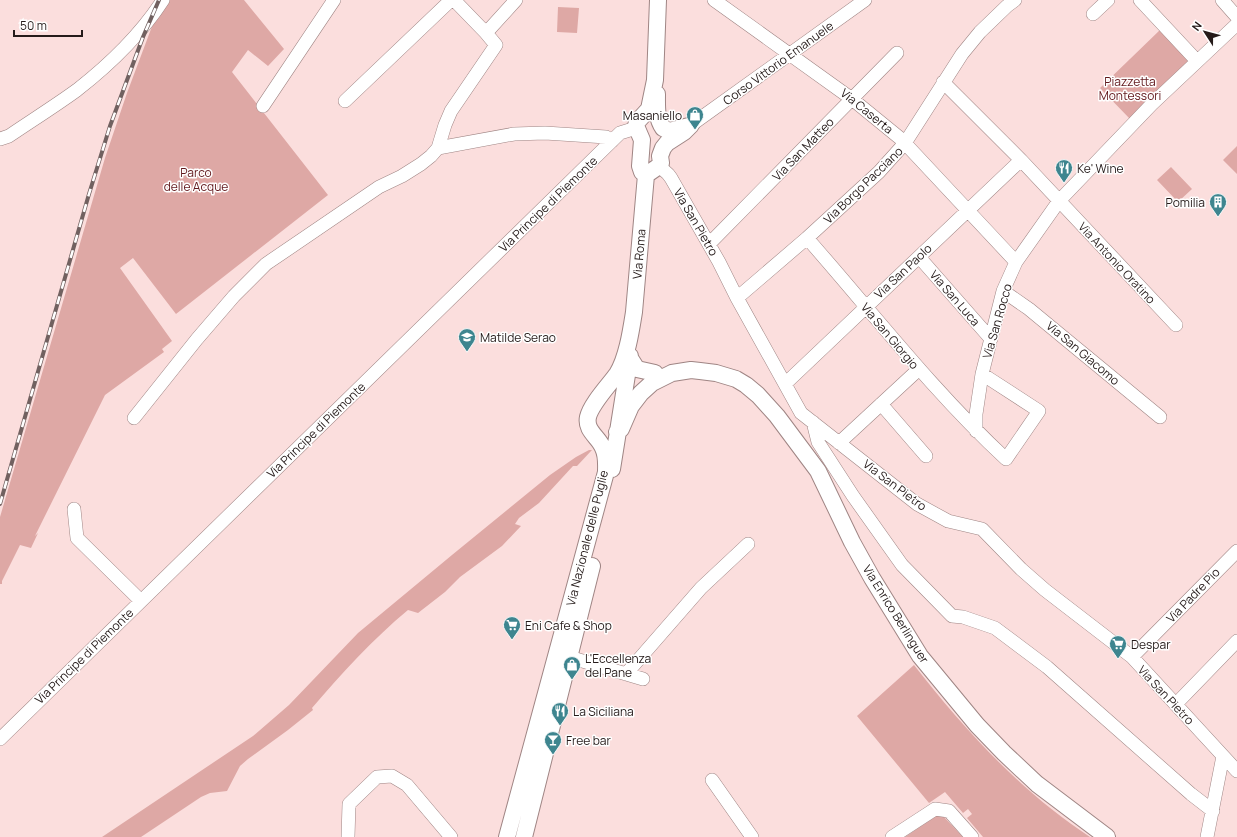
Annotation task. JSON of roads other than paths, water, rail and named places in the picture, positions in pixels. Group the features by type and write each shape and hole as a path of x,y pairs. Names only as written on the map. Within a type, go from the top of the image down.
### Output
{"main road":[{"path":"658,0 655,80 649,109 637,122 636,128 642,140 640,166 642,172 652,171 661,163 660,156 663,148 667,143 684,132 691,125"},
{"path":"655,80 657,90 657,111 659,121 663,128 669,131 691,125"},
{"name":"Via Roma","path":"630,332 634,312 652,171"},
{"name":"Via Nazionale delle Puglie","path":"524,837 605,512 617,432 627,381 630,358 630,332"},
{"name":"Via Nazionale delle Puglie","path":"507,837 606,472 606,457 599,441 593,435 588,426 588,416 596,401 618,373 630,332"},
{"path":"630,358 637,369 655,373"},
{"name":"Via Enrico Berlinguer","path":"596,401 616,385 681,363 693,361 718,365 733,373 736,379"},
{"name":"Via Enrico Berlinguer","path":"617,432 620,429 631,406 641,393 652,383 672,373 691,370 716,373 736,379 758,395 777,416 818,471 865,566 920,656 977,725 1004,753 1037,784 1108,837"},
{"name":"Via Nazionale delle Puglie","path":"596,401 605,400 611,402 615,408 617,432"}],"street":[{"path":"0,139 9,136 77,90 130,42 163,0"},
{"path":"263,106 334,0"},
{"path":"134,418 197,339 230,301 266,264 379,187 402,176 422,164 431,156 438,148 451,111 496,45 486,32 452,0 346,101"},
{"path":"486,32 516,0"},
{"name":"Via Caserta","path":"714,0 790,53 852,99 905,143 1016,262"},
{"name":"Corso Vittorio Emanuele","path":"691,125 865,0"},
{"path":"1093,14 1108,0"},
{"path":"1140,0 1197,61"},
{"path":"1222,0 1237,17"},
{"name":"Via Borgo Pacciano","path":"738,298 807,238 879,172 905,143 962,54 980,32 1009,2"},
{"name":"Via San Rocco","path":"976,431 976,414 982,374 1003,290 1016,262 1059,201 1152,104 1237,24"},
{"name":"Via San Matteo","path":"709,244 897,53"},
{"name":"Via Antonio Oratino","path":"944,82 1021,160 1176,324"},
{"name":"Via Principe di Piemonte","path":"0,738 620,133 636,128"},
{"path":"438,148 514,134 545,133 586,135 606,137 612,141"},
{"name":"Via San Paolo","path":"786,383 1021,160"},
{"name":"Via San Pietro","path":"652,171 668,174 671,178 786,383 801,413 917,504 948,521 982,529 1021,569 1045,590 1132,657 1223,756 1236,767"},
{"name":"Via San Giorgio","path":"807,238 919,369 976,431 1006,459 1039,411 982,374"},
{"name":"Via San Luca","path":"919,257 991,339"},
{"name":"Via San Giacomo","path":"1003,290 1029,308 1160,417"},
{"path":"839,442 919,369"},
{"path":"881,404 926,456"},
{"path":"813,422 818,442 853,496 902,566 952,616 963,617 995,628 1018,645 1047,667 1212,811"},
{"path":"74,509 77,538 141,601"},
{"path":"626,674 701,588 748,544"},
{"name":"Via Padre Pio","path":"1132,657 1237,551"},
{"path":"1176,704 1237,641"},
{"path":"569,658 643,679"},
{"path":"1207,837 1223,756"},
{"path":"348,837 349,804 377,777 392,776 407,785 451,837"},
{"path":"712,780 752,837"},
{"path":"892,837 935,809 949,811 972,837"}],"railway":[{"path":"0,504 110,126 143,37 159,0"}],"place":[{"name":"Masaniello","path":"695,130"},
{"name":"Ke' Wine","path":"1064,183"},
{"name":"Pomilia","path":"1218,217"},
{"name":"Matilde Serao","path":"467,352"},
{"name":"Eni Cafe & Shop","path":"512,640"},
{"name":"Despar","path":"1118,659"},
{"name":"L'Eccellenza del Pane","path":"572,680"},
{"name":"La Siciliana","path":"560,726"},
{"name":"Free bar","path":"553,755"}],"park label":[{"name":"Piazzetta Montessori","path":"1130,88"},
{"name":"Parco delle Acque","path":"196,179"}]}
